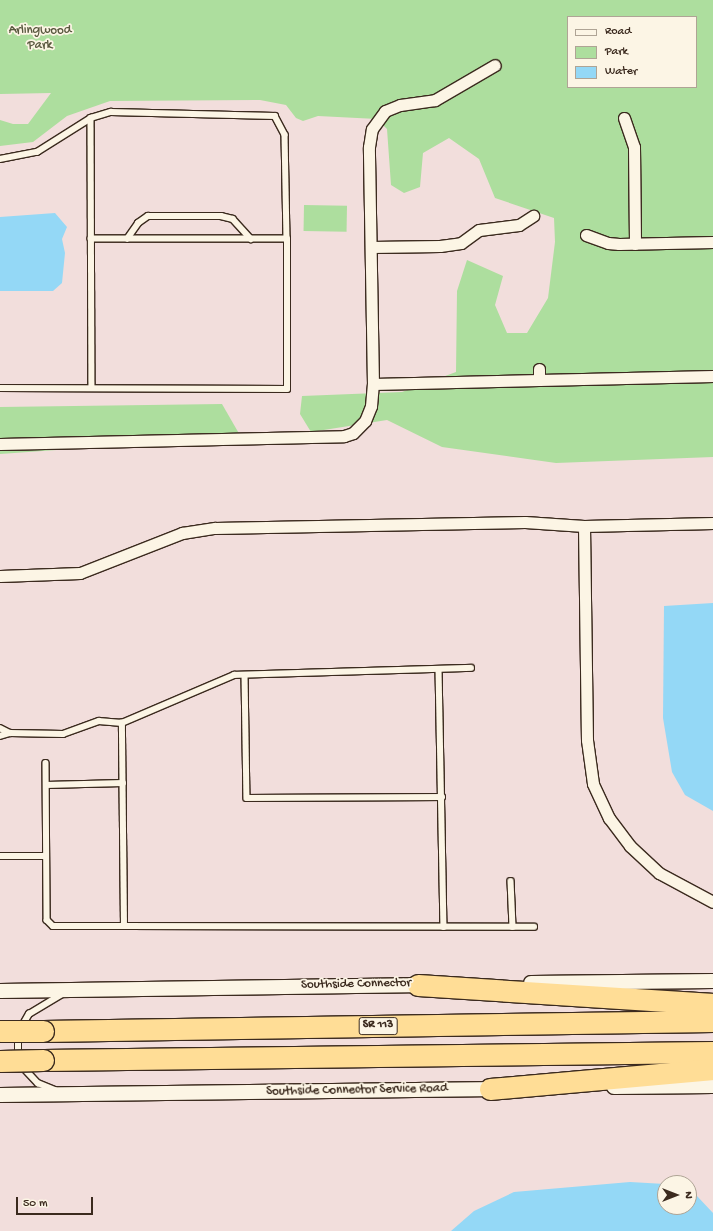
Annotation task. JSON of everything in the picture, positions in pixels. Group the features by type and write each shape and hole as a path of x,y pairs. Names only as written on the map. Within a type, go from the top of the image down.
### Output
{"highway":[{"path":"418,985 713,1004"},
{"name":"SR 113","path":"0,1031 713,1021"},
{"path":"0,1061 713,1052"},
{"path":"490,1089 713,1068"}],"street":[{"path":"0,444 344,436 353,433 365,421 371,406 373,384 369,147 372,129 379,116 400,105 435,100 495,65"},
{"path":"624,118 634,147 635,244"},
{"path":"371,247 440,246 461,243 479,230 519,225 533,216"},
{"path":"586,235 608,243 635,244 713,242"},
{"path":"373,384 538,375 713,376"},
{"path":"0,576 80,573 182,533 215,528 525,522 584,526 713,524"},
{"path":"584,526 587,740 593,784 609,818 630,846 659,873 713,902"},
{"name":"Southside Connector","path":"0,991 713,981"},
{"name":"Southside Connector Service Road","path":"0,1095 713,1086"}],"lane":[{"path":"0,159 37,152 91,118 111,112 275,116 285,135 287,389 0,388"},
{"path":"91,118 92,388"},
{"path":"127,239 138,223 148,216 221,216 233,219 250,239"},
{"path":"91,240 287,239"},
{"path":"0,736 10,733 63,734 98,721 122,722 234,675 471,668"},
{"path":"439,669 444,928"},
{"path":"245,675 247,798 442,797"},
{"path":"122,722 124,926"},
{"path":"0,728 10,733"},
{"path":"46,763 47,920 53,926 534,927"},
{"path":"46,785 123,783"},
{"path":"0,856 46,856"},
{"path":"511,880 513,927"},
{"path":"65,1094 38,1083 29,1076 17,1054 16,1040 30,1014 49,1000 72,990"}],"green space":[{"name":"Arlingwood Park","path":"0,0 713,0 713,457 556,463 442,447 387,420 311,432 300,414 302,396 402,392 456,372 457,291 467,260 503,276 495,305 507,333 527,333 548,298 555,242 554,218 495,198 479,159 449,138 423,153 420,187 404,193 391,185 387,129 377,119 318,116 303,121 296,118 286,105 260,100 110,101 67,116 33,142 0,146 0,120 13,124 28,124 51,93 0,94"},
{"path":"304,205 347,206 347,232 304,231"},
{"path":"222,404 241,437 0,454 0,407"}],"water":[{"path":"55,213 67,227 62,239 65,253 62,283 53,291 0,291 0,217"},
{"path":"713,603 713,811 685,795 672,772 663,718 664,606"},
{"path":"630,1182 657,1184 657,1215 697,1215 697,1196 713,1213 713,1231 451,1231 474,1211 514,1192"}]}
